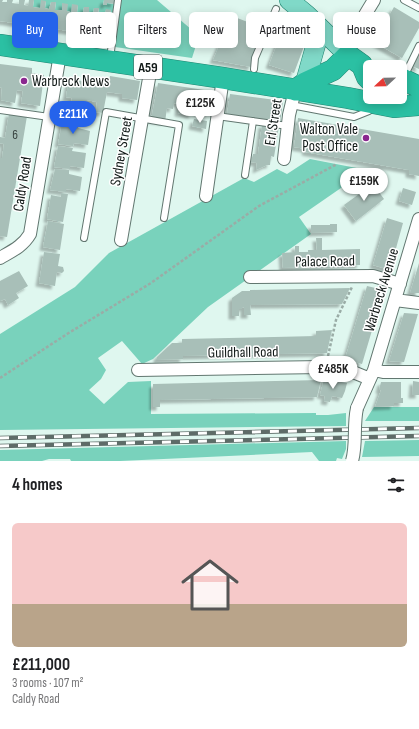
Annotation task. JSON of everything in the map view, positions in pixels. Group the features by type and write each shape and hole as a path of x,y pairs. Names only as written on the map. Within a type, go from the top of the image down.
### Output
{"highway":[{"name":"A59","path":"0,45 223,78 297,92 394,107 419,105"},
{"path":"297,92 333,70 363,67"},
{"path":"407,90 411,100 419,101"}],"main road":[{"path":"282,4 300,12"},
{"path":"325,31 363,65"},
{"path":"297,92 314,48"}],"street":[{"path":"363,64 350,44 374,0"},
{"name":"Caldy Road","path":"0,258 21,246 30,234 60,54"},
{"name":"Sydney Street","path":"121,240 151,67"},
{"path":"206,196 223,78"},
{"name":"Erl Street","path":"284,159 288,126 297,92"},
{"name":"Warbreck Avenue","path":"352,461 355,444 354,419 357,408 372,375 417,233 419,219"},
{"name":"Palace Road","path":"250,278 373,276 400,284"},
{"path":"395,300 419,303"},
{"name":"Guildhall Road","path":"138,370 326,367 372,375 383,372 419,372"}],"lane":[{"path":"110,61 118,0"},
{"path":"404,0 419,8"},
{"path":"254,69 256,58 282,4"},
{"path":"407,79 419,46"},
{"path":"0,110 49,117"},
{"path":"84,238 106,112 179,125 164,218"},
{"path":"218,116 288,126"},
{"path":"245,175 253,121"}],"path":[{"path":"0,378 67,334 151,283 259,206 337,164"},
{"path":"326,367 336,320 358,276"}],"green space":[{"path":"34,0 104,0 103,5 107,5 107,3 114,4 113,12 111,12 111,10 106,10 105,12 99,12 99,9 94,8 93,12 89,12 89,7 84,7 83,12 77,12 78,5 71,12 67,11 62,4 62,10 55,10 56,2 51,2 49,9 45,8 46,1 40,8 33,7"},
{"path":"121,0 157,0 171,12 124,12 124,48 181,48 181,21 189,27 189,48 195,48 192,58 116,47 116,33"},
{"path":"310,159 367,170 299,217 311,234 208,307 153,359 142,364 122,341 98,358 106,370 101,379 89,390 104,404 128,382 151,381 151,414 316,413 316,415 328,415 346,413 346,426 0,430 0,334 75,287 109,253 244,178 254,182 277,169 287,174"},
{"path":"374,407 419,407 419,421 365,421"},
{"path":"419,440 419,456 362,457 365,441"},
{"path":"346,441 346,449 342,459 337,458 336,461 319,461 312,452 120,461 71,461 70,459 49,459 42,461 0,461 0,450"}],"building":[{"path":"0,0 3,0 2,2 7,2 7,0 13,0 12,3 19,4 19,0 25,0 24,5 28,6 29,0 34,0 33,7 40,8 41,0 46,1 45,8 49,9 51,2 56,2 55,10 62,10 62,3 68,4 67,11 70,12 66,12 66,31 58,29 58,12 12,12 12,23 0,21"},
{"path":"104,0 115,0 114,4 107,3 107,5 103,5"},
{"path":"72,4 78,5 77,12 71,12"},
{"path":"84,7 89,7 89,12 83,12"},
{"path":"394,7 419,22 419,28 402,58 384,48 390,48 390,14"},
{"path":"94,8 99,8 98,12 93,12"},
{"path":"106,9 111,10 111,12 105,12"},
{"path":"238,18 246,21 246,48 258,48 251,67 213,60 218,48 238,48"},
{"path":"276,48 303,48 294,73 269,65"},
{"path":"419,55 419,69 412,66"},
{"path":"0,64 32,68 32,73 44,75 40,106 21,103 23,91 17,90 15,103 1,100 2,88 0,87"},
{"path":"110,76 140,81 137,100 122,98 122,94 107,92 103,113 96,112 97,102 87,100 86,110 70,108 72,98 66,97 69,79 108,85"},
{"path":"158,83 211,91 208,113 195,110 196,106 193,106 192,115 178,113 179,104 174,103 173,109 167,108 165,122 151,120"},
{"path":"230,94 283,101 280,124 227,114"},
{"path":"9,113 27,116 7,237 0,236 0,158 2,158 4,144 0,143 0,137 5,138"},
{"path":"298,118 419,139 419,176 409,174 409,170 305,152 306,149 294,147"},
{"path":"194,119 207,121 206,129 192,126"},
{"path":"62,123 79,125 78,128 90,131 88,145 74,143 73,146 58,144"},
{"path":"262,124 279,126 274,157 271,156 270,165 256,170 257,163 251,162 253,154 258,154"},
{"path":"58,146 73,148 72,151 86,153 84,168 70,166 70,169 54,167"},
{"path":"55,169 69,170 69,174 82,177 80,191 66,189 66,192 50,190"},
{"path":"373,184 384,199 356,221 344,205"},
{"path":"403,188 416,192 412,205 399,201"},
{"path":"61,193 68,194 63,222 47,219 51,195 61,197"},
{"path":"387,218 403,223 390,270 373,265"},
{"path":"48,221 64,224 60,250 43,247"},
{"path":"337,224 337,232 311,233 311,225"},
{"path":"316,238 322,238 322,250 360,249 360,265 283,268 282,253 295,252 295,246 299,246 299,252 317,250"},
{"path":"44,252 60,254 58,266 63,267 64,271 62,273 57,272 55,286 39,283"},
{"path":"419,263 419,293 410,293"},
{"path":"19,271 28,286 16,293 19,298 8,305 5,299 0,301 0,281"},
{"path":"367,286 384,290 362,364 345,359"},
{"path":"350,288 342,304 250,305 251,315 244,315 244,307 239,309 239,316 232,316 232,298 242,291"},
{"path":"404,313 418,314 404,362 389,361"},
{"path":"332,330 327,353 183,356 183,359 157,360 157,357 172,343 182,343 182,339 316,336 316,331"},
{"path":"324,379 347,383 342,398 332,396 330,402 324,401 325,396 320,395"},
{"path":"321,380 317,397 160,400 160,407 153,407 153,384"},
{"path":"413,381 419,382 419,395 412,395"},
{"path":"381,382 401,382 401,398 403,398 403,403 394,403 394,406 375,407 381,390 379,390"}],"railway":[{"path":"0,438 419,428"},
{"path":"0,446 419,436"}],"place":[{"name":"Warbreck News","path":"24,81"},
{"name":"Walton Vale Post Office","path":"366,138"}]}
